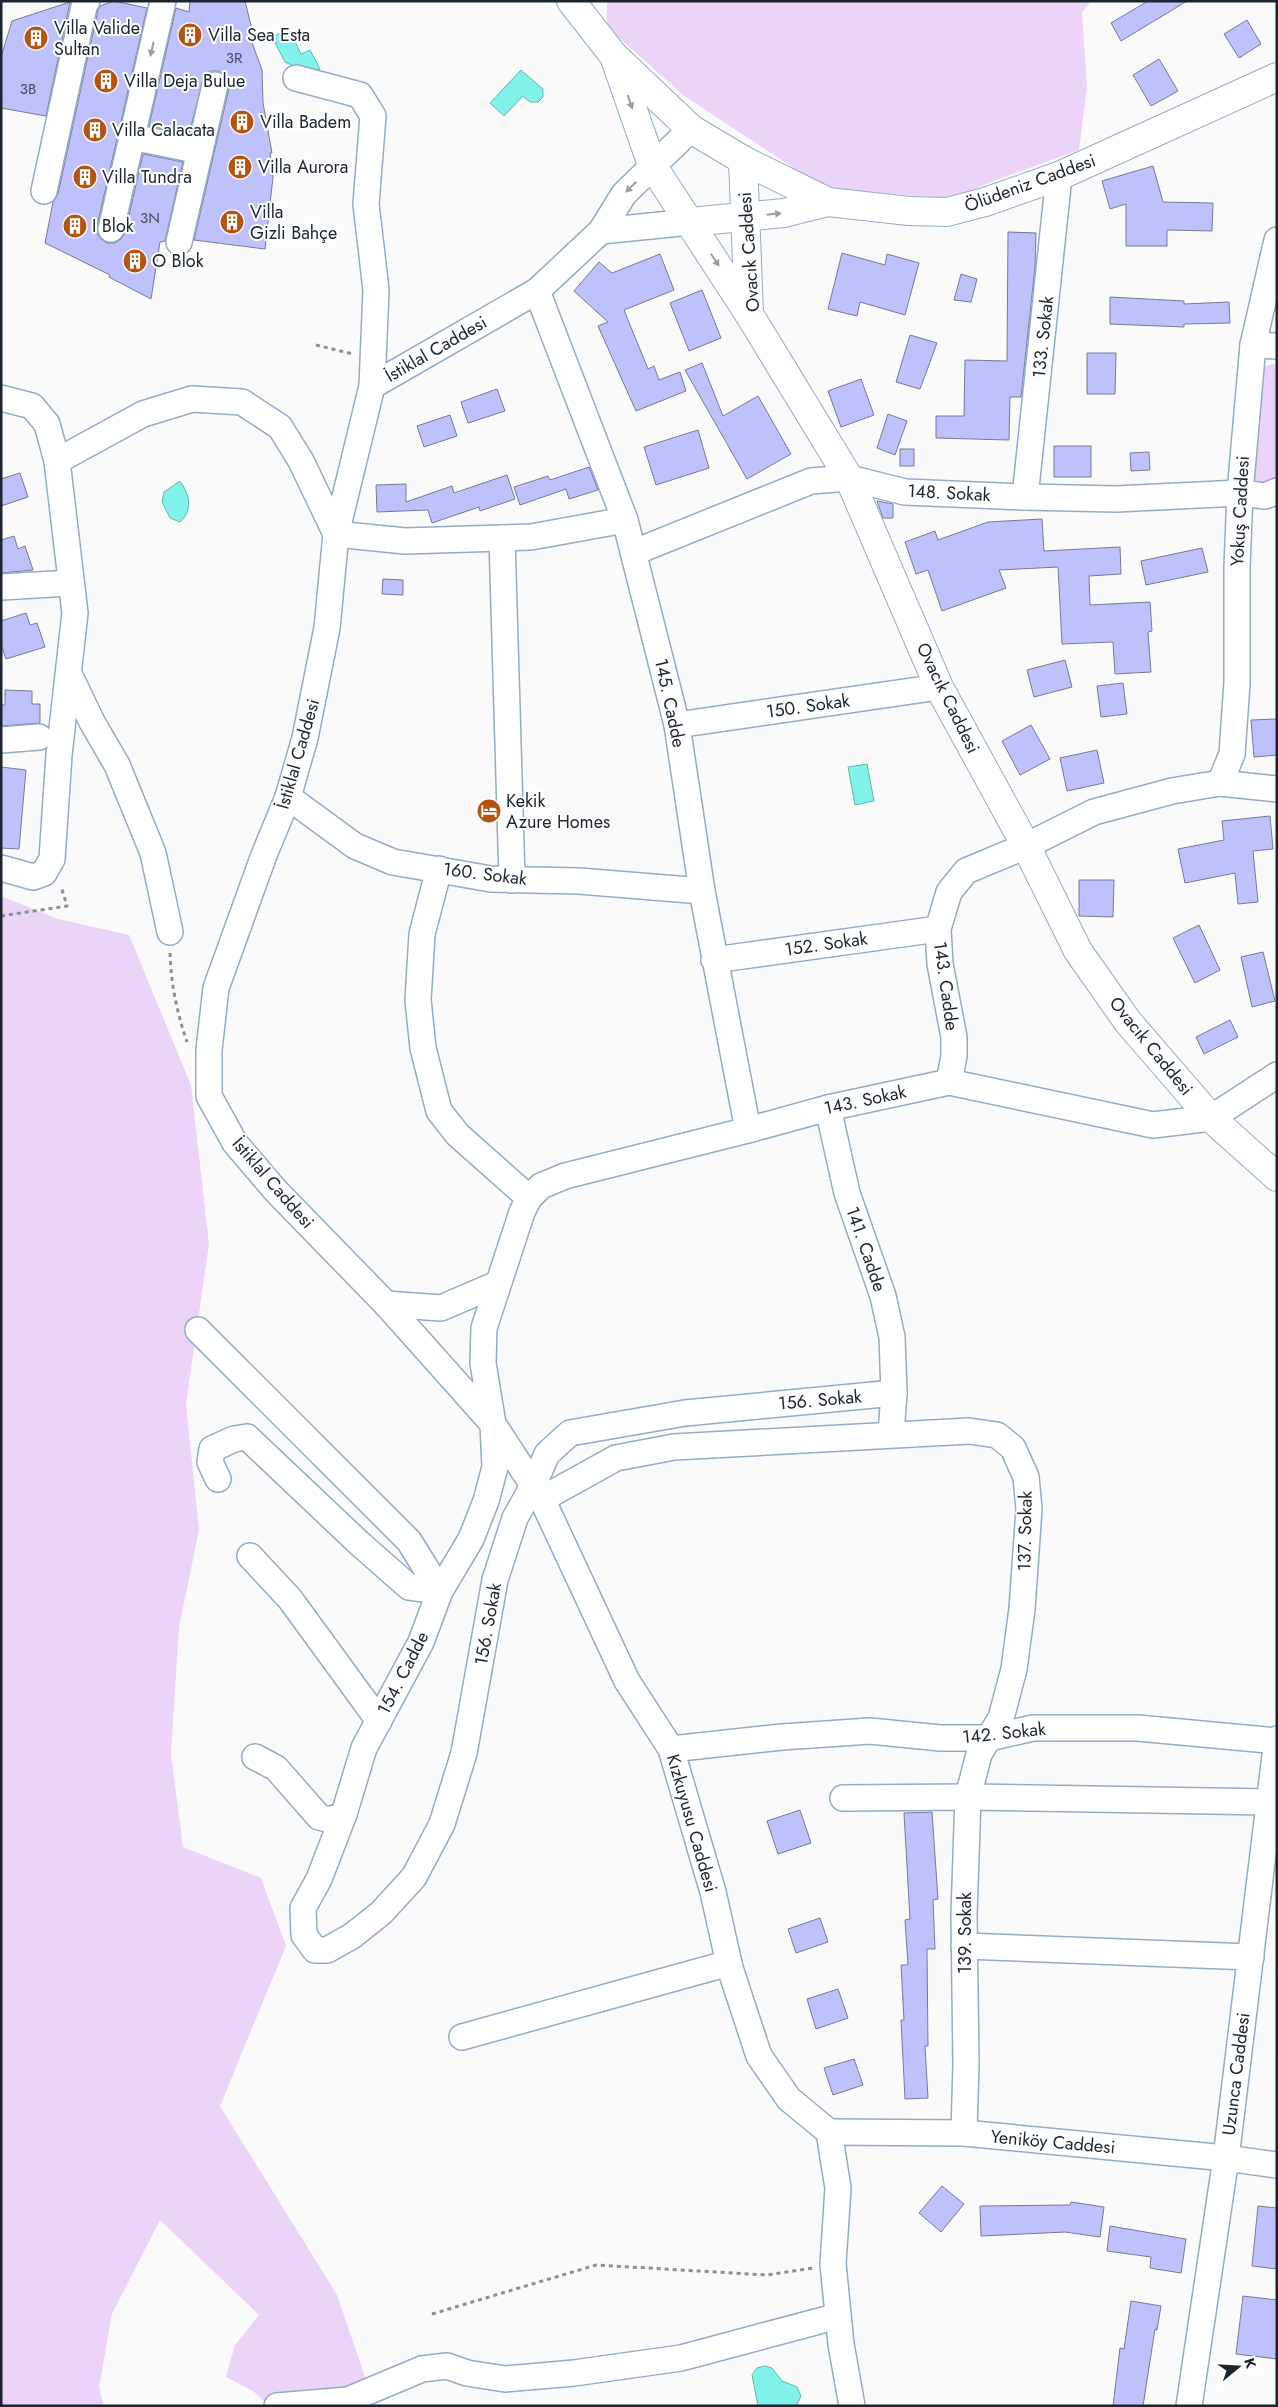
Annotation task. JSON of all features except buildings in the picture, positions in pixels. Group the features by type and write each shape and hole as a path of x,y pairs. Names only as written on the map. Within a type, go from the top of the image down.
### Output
{"main road":[{"name":"Ölüdeniz Caddesi","path":"571,1 614,56 691,129 743,160 828,202 909,211 947,212 986,202 1060,176 1277,77"},
{"path":"614,56 652,166 749,314"},
{"name":"Ovacık Caddesi","path":"743,160 747,217 749,314 848,478 939,687 1026,846 1078,951 1128,1022 1211,1118 1277,1177"},
{"path":"690,222 784,213 828,202"}],"street":[{"path":"44,191 85,2 87,1"},
{"path":"111,229 163,1"},
{"path":"296,78 360,95 373,116 366,204 376,290 372,386"},
{"path":"179,242 215,85"},
{"name":"İstiklal Caddesi","path":"493,1424 386,1304 276,1191 235,1143 209,1096 209,1050 216,988 264,855 288,797 305,738 327,628 336,534 372,386 537,291 600,231 624,194 691,129"},
{"path":"132,137 200,151"},
{"name":"133. Sokak","path":"1025,497 1060,176"},
{"path":"600,231 690,222"},
{"name":"Yokuş Caddesi","path":"1220,783 1232,754 1237,683 1236,568 1240,493 1265,346 1277,240"},
{"name":"145. Cadde","path":"537,291 625,520 635,552 676,724 714,960 748,1130"},
{"path":"1,398 32,406 47,424 57,461 75,613 70,674 59,755 52,860 44,873 33,877 1,868"},
{"path":"57,461 143,414 192,399 242,402 280,427 301,461 336,534 404,541 531,537 625,520"},
{"name":"148. Sokak","path":"635,552 811,481 848,478 905,492 1116,499 1240,493 1265,496 1277,491"},
{"path":"502,538 512,880"},
{"path":"1,587 71,583"},
{"path":"70,674 92,722 117,765 153,853 170,932"},
{"name":"150. Sokak","path":"676,724 939,687"},
{"path":"1,740 38,738"},
{"name":"143. Cadde","path":"949,1082 954,1056 954,1037 940,964 938,929 948,892 966,871 1026,846 1094,812 1172,791 1220,783 1277,790"},
{"name":"160. Sokak","path":"288,797 355,846 393,862 491,879 579,881 702,891"},
{"path":"440,869 422,934 418,1000 423,1048 439,1112 458,1135 529,1198"},
{"name":"152. Sokak","path":"714,960 938,929"},
{"path":"1211,1118 1277,1075"},
{"name":"143. Sokak","path":"529,1198 541,1186 565,1176 828,1108 949,1082 1153,1125 1211,1118"},
{"name":"141. Cadde","path":"828,1108 847,1193 882,1296 890,1329 894,1393 891,1434"},
{"name":"Kızkuyusu Caddesi","path":"529,1198 522,1212 497,1284 484,1328 483,1363 493,1424 537,1493 628,1681 671,1750 713,1892 729,1963 759,2056 789,2099 829,2132"},
{"path":"386,1304 440,1308 497,1284"},
{"path":"198,1330 409,1541 440,1592"},
{"name":"156. Sokak","path":"344,1814 319,1879 303,1908 304,1935 315,1950 327,1950 343,1941 380,1913 414,1877 442,1824 464,1753 495,1580 515,1518 537,1493 547,1454 570,1433 685,1413 894,1393"},
{"name":"154. Cadde","path":"344,1814 364,1748 421,1642 440,1592 471,1539 486,1501 495,1467 493,1424"},
{"name":"137. Sokak","path":"537,1493 616,1458 674,1447 969,1431 997,1435 1012,1448 1026,1477 1029,1509 1022,1610 1014,1669 1001,1718 989,1738"},
{"path":"218,1479 210,1462 212,1449 234,1439 247,1436 359,1543 409,1586 440,1592"},
{"path":"250,1556 290,1600 379,1721"},
{"name":"142. Sokak","path":"671,1750 782,1737 870,1731 940,1738 989,1738 1033,1728 1138,1728 1277,1740"},
{"name":"139. Sokak","path":"964,2133 964,1946 968,1797 979,1754 989,1738"},
{"name":"Uzunca Caddesi","path":"1189,2406 1226,2158 1277,1740"},
{"path":"255,1757 276,1768 319,1817 331,1820 344,1814"},
{"path":"843,1798 968,1797 1269,1802"},
{"path":"964,1946 1251,1957"},
{"path":"462,2037 729,1963"},
{"path":"829,2132 838,2188 833,2264 841,2344 852,2406"},
{"name":"Yeniköy Caddesi","path":"829,2132 964,2133 1226,2158 1277,2165"},
{"path":"278,2406 348,2400 422,2369 447,2366 467,2373 505,2379 574,2373 681,2358 838,2316"}],"path":[{"path":"316,344 373,359"},
{"path":"1,916 67,906 52,860"},
{"path":"170,932 170,978 179,1018 188,1045"},
{"path":"432,2314 596,2265 767,2275 833,2264"}],"shaded area":[{"path":"607,1 1091,1 1082,13 1087,88 1079,150 993,181 952,199 824,188 683,95 607,27"},
{"path":"1277,363 1277,478 1260,486 1253,477 1261,367"},
{"path":"1,896 58,919 129,935 191,1085 209,1244 186,1404 199,1530 179,1627 171,1754 183,1847 261,1878 286,1946 220,2106 337,2295 375,2406 270,2406 253,2391 226,2377 235,2345 259,2315 160,2220 112,2314 99,2387 104,2406 1,2406"}],"water":[{"path":"289,29 301,54 310,50 320,69 309,73 285,62 272,37"},
{"path":"521,70 543,89 543,97 538,102 530,102 523,96 504,116 490,103"},
{"path":"180,481 188,496 189,507 180,522 170,518 162,502 164,492"},
{"path":"867,764 874,801 855,805 848,767"},
{"path":"765,2366 772,2368 782,2381 797,2387 801,2396 796,2406 758,2406 752,2375 757,2368"}],"place":[{"name":"Villa Sea Esta","path":"190,35"},
{"name":"Villa Valide Sultan","path":"36,38"},
{"name":"Villa Deja Bulue","path":"106,81"},
{"name":"Villa Badem","path":"242,122"},
{"name":"Villa Calacata","path":"95,130"},
{"name":"Villa Aurora","path":"240,167"},
{"name":"Villa Tundra","path":"85,177"},
{"name":"Villa Gizli Bahçe","path":"232,222"},
{"name":"I Blok","path":"75,226"},
{"name":"O Blok","path":"135,261"},
{"name":"Kekik Azure Homes","path":"489,811"}]}
